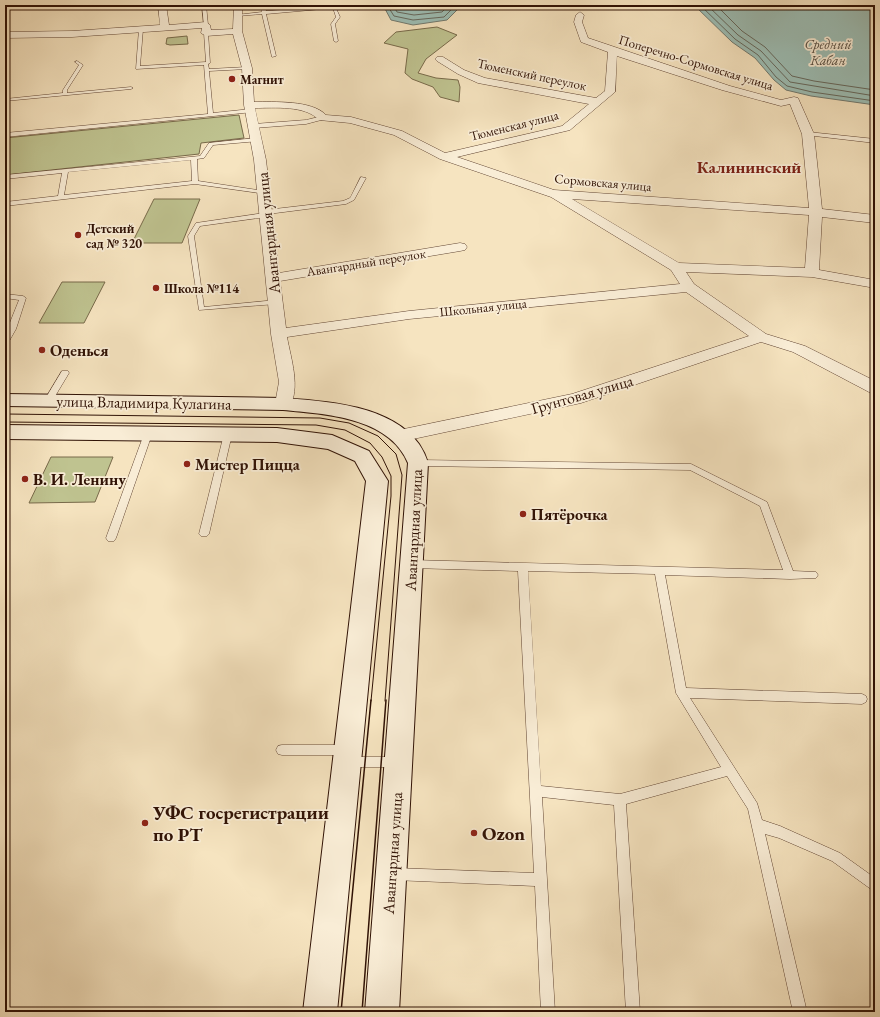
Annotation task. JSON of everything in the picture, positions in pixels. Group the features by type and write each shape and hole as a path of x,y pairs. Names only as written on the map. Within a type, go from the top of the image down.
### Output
{"main road":[{"name":"улица Владимира Кулагина","path":"5,400 283,404"},
{"name":"Авангардная улица","path":"283,404 323,407 357,413 382,423 412,448 418,463 382,1012"},
{"name":"улица Владимира Кулагина","path":"5,432 277,435 332,442 362,456 377,481 349,756"},
{"path":"320,1012 349,756"}],"street":[{"path":"162,5 165,27"},
{"name":"Авангардная улица","path":"238,10 237,31 247,68 250,108 257,140 279,334 287,382 283,404"},
{"name":"Поперечно-Сормовская улица","path":"580,15 578,22 584,40 726,88 780,103 794,100 808,134 816,212 812,272"},
{"path":"5,35 72,34 165,27 237,31"},
{"name":"Тюменская улица","path":"444,157 566,128 610,92 613,51"},
{"name":"Тюменский переулок","path":"440,59 461,72 482,80 598,102"},
{"name":"Сормовская улица","path":"250,108 308,108 321,114 323,118 351,120 398,133 444,157 553,194 816,212 875,219"},
{"path":"553,194 676,267 689,287 761,337 799,349 875,388"},
{"name":"Авангардный переулок","path":"273,278 460,247"},
{"path":"676,267 812,272 875,284"},
{"name":"Школьная улица","path":"279,334 409,315 689,287"},
{"name":"Грунтовая улица","path":"399,436 575,399 761,337"}],"lane":[{"path":"204,5 208,63 206,63 211,115"},
{"path":"262,5 274,56"},
{"path":"305,7 308,16"},
{"path":"238,10 264,12 305,7 334,7 338,18 333,24 336,41"},
{"path":"141,29 138,68 206,63"},
{"path":"65,94 65,90 81,65 77,62"},
{"path":"207,70 247,68"},
{"path":"5,100 131,88"},
{"path":"5,135 211,115 250,108"},
{"path":"254,126 306,122 323,118"},
{"path":"808,134 875,141"},
{"path":"5,177 202,157 211,144 257,140"},
{"path":"194,158 195,182"},
{"path":"61,196 65,171"},
{"path":"276,302 201,309 191,236 198,224 344,203 352,199 363,178"},
{"path":"5,204 61,196 195,182 264,193"},
{"path":"5,296 23,298 8,329 5,341"},
{"path":"48,401 65,373"},
{"path":"111,538 148,434"},
{"path":"204,534 228,434"},
{"path":"418,463 691,468 764,504 790,575"},
{"path":"411,564 813,575"},
{"path":"523,567 548,1012"},
{"path":"659,571 681,693 753,807 800,1012"},
{"path":"681,693 862,699"},
{"path":"282,750 398,762"},
{"path":"536,791 620,800 730,770"},
{"path":"620,800 633,1012"},
{"path":"758,825 780,832 836,857 875,886"},
{"path":"391,874 541,880"}],"green space":[{"path":"437,27 457,35 426,59 418,73 436,78 458,80 460,87 459,102 440,97 433,87 412,79 405,73 408,49 384,43 396,32"},
{"path":"187,36 188,44 166,44 167,38"},
{"path":"239,115 244,138 201,143 199,154 5,175 5,138"},
{"path":"154,199 200,199 182,243 132,243"},
{"path":"62,282 105,282 84,323 39,323"},
{"path":"51,457 113,457 95,502 29,503"}],"water":[{"path":"383,5 462,5 447,20 413,25 391,20"},
{"name":"Средний Кабан","path":"694,5 875,5 875,105 811,96 786,90 774,80 755,58 732,42"}],"tram line":[{"path":"5,414 320,418 349,423 378,436 396,454 402,475 385,701"},
{"path":"5,422 316,425 345,430 370,443 382,457 391,476 391,496 371,701"},
{"path":"341,1012 371,700"},
{"path":"362,1012 386,700"}],"place":[{"name":"Магнит","path":"232,79"},
{"name":"Детский сад № 320","path":"78,235"},
{"name":"Школа №114","path":"156,288"},
{"name":"Оденься","path":"42,350"},
{"name":"Мистер Пицца","path":"187,464"},
{"name":"В. И. Ленину","path":"25,479"},
{"name":"Пятёрочка","path":"523,514"},
{"name":"УФС госрегистрации по РТ","path":"145,823"},
{"name":"Ozon","path":"474,833"}],"district":[{"name":"Калининский","path":"749,167"}]}
